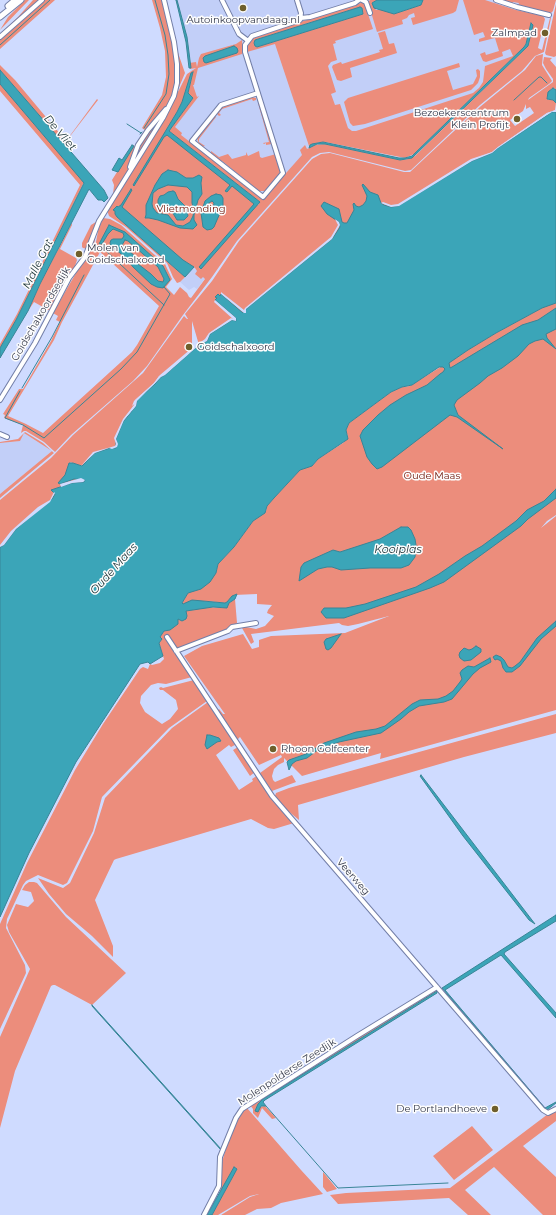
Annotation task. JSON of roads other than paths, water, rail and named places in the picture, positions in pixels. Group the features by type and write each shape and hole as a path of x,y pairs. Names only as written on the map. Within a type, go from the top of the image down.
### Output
{"main road":[{"path":"1,16 15,0"},
{"path":"1,16 21,0"}],"street":[{"path":"0,37 42,0"},
{"name":"Goidschalxoordsedijk","path":"0,400 35,343 69,278 85,257 100,221 169,106 176,88 178,73 174,42 164,0"},
{"path":"222,0 239,34 247,40"},
{"path":"297,0 301,12 301,18"},
{"path":"258,93 220,106 192,141 263,197 284,173 245,52 247,40 252,35 299,20 301,18 310,17 356,3 359,0"},
{"path":"362,0 366,2 370,13"},
{"path":"496,0 549,15"},
{"name":"Goidschalxoordsedijk","path":"129,174 138,145 148,130 169,106"},
{"path":"0,434 7,437"},
{"path":"176,651 228,631 232,627 256,622"},
{"name":"Veerweg","path":"167,637 272,796 546,1113 556,1109"},
{"name":"Molenpolderse Zeedijk","path":"204,1215 219,1186 220,1157 236,1118 242,1109 437,987"}],"water":[{"path":"176,0 187,37 191,68 189,68 186,42"},
{"path":"377,0 423,0 421,5 394,14 374,8 372,3"},
{"path":"360,7 362,8 363,14 257,47 255,46 255,40"},
{"path":"531,23 533,25 528,46 412,158 400,160 325,144 317,144 309,148 312,144 323,142 399,158 412,156 524,47"},
{"path":"234,46 237,48 237,53 206,63 204,62 203,58 205,56"},
{"path":"0,70 104,190 108,198 104,202 102,200 98,200 89,189 40,284 28,311 0,358 0,348 16,320 84,183 0,84"},
{"path":"193,72 188,93 193,98 169,131 260,202 201,269 199,267 254,204 232,186 227,192 225,191 230,185 167,135 164,137 134,186 133,185 177,112 182,102 191,73"},
{"path":"553,88 556,90 556,103 553,100 547,99 548,92"},
{"name":"Oude Maas","path":"552,112 556,112 556,303 542,308 496,333 449,363 450,368 522,325 538,320 556,308 556,329 546,334 547,338 556,349 543,339 529,344 518,356 488,376 457,400 454,405 458,415 503,449 457,417 450,415 382,467 377,469 372,464 367,457 360,436 363,430 390,405 427,385 443,372 445,369 443,367 439,367 412,385 402,387 391,392 349,423 346,430 348,439 318,459 312,466 300,470 267,506 265,513 253,521 234,547 218,564 216,573 210,582 201,589 188,593 182,603 183,604 192,600 225,603 232,596 237,594 235,599 229,603 227,608 213,607 186,611 186,619 182,621 178,619 178,624 170,630 164,631 160,637 162,639 159,643 163,656 150,664 148,662 140,664 76,762 29,853 0,917 0,547 4,545 16,529 52,499 55,494 51,490 72,483 84,482 85,480 74,479 60,484 58,483 65,475 69,463 82,466 95,453 110,448 116,448 116,439 123,422 136,406 137,400 161,377 199,345 207,341 210,334 232,320 236,321 236,318 215,300 217,298 215,297 218,294 220,296 221,294 243,313 332,239 340,227 339,222 327,214 321,206 324,202 339,209 342,222 347,223 354,210 353,204 354,203 359,207 366,201 367,196 362,185 363,184 370,192 378,195 381,203 384,205 391,207 398,206 472,161 492,153"},
{"path":"132,145 134,146 118,172 112,170 119,158 122,160"},
{"path":"168,170 177,172 186,178 193,178 199,175 202,177 202,194 198,200 194,215 194,220 197,225 193,229 180,228 158,220 145,218 146,205 162,174","holes":["168,185 187,187 192,192 194,211 190,222 183,226 176,225 168,215 157,213 153,208 153,193 158,189"]},
{"path":"131,189 132,190 122,207 183,260 194,267 185,277 115,214 115,211 113,210 117,206 118,207 121,205"},
{"path":"173,191 186,207 188,216 184,220 177,220 171,210 162,208 158,204 160,196"},
{"path":"216,194 221,195 223,198 223,206 214,227 207,230 203,227 201,213 205,201","holes":["212,201 214,203 213,208 206,213 206,205"]},
{"path":"109,225 125,232 163,266 170,280 163,288 151,284 125,257 111,246 111,240 122,239 124,236 123,233 113,229 102,244 99,244","holes":["125,240 158,267 164,279 163,282 158,281 138,264 136,257 122,245"]},
{"path":"556,489 556,498 521,526 444,582 344,618 326,618 321,612 324,608 346,608 365,604 416,587 482,546 516,521 527,510 544,501"},
{"name":"Kooiplas","path":"401,527 408,527 415,539 415,557 409,565 401,568 341,570 327,567 318,569 299,581 301,567 304,563 333,550 340,552 380,539"},
{"path":"556,621 556,626 541,639 520,666 512,672 506,672 501,661 497,659 495,660 493,657 496,655 501,657 508,667 512,668 520,662 537,638"},
{"path":"341,634 331,648 328,650 326,649 324,642 326,639"},
{"path":"476,646 481,649 481,652 471,660 464,661 460,658 460,652 464,648 469,650"},
{"path":"490,658 491,662 473,674 452,699 444,702 419,706 381,733 339,742 319,749 307,758 296,761 292,764 289,770 287,762 289,760 306,754 324,743 356,732 385,726 412,704 420,700 438,699 446,696 453,691 462,679 460,673 462,670 468,666 474,667"},
{"path":"207,735 219,738 221,741 207,749 205,745"},
{"path":"421,775 535,924 529,920 463,836 420,776"},
{"path":"556,915 556,921 504,954 556,1013 556,1018 501,955 445,990 545,1108 556,1102 547,1110 544,1108 442,988"},
{"path":"437,991 437,993 265,1100 263,1102 266,1106 261,1106 258,1112 255,1111 258,1104 263,1099"},
{"path":"92,1006 221,1149 221,1150"},
{"path":"234,1167 237,1169 212,1215 207,1215"}],"waterway":[{"path":"0,45 50,0"},
{"path":"144,128 166,94 169,74 165,35 155,0"},
{"path":"514,100 539,77 547,83"},
{"path":"127,124 141,133"},
{"path":"105,250 164,305"},
{"path":"22,388 52,337 84,275"},
{"path":"20,391 5,418 23,425 44,438 121,369 137,352 170,294 164,287"},
{"path":"266,1106 338,1188 448,1183"}],"place":[{"name":"Autoinkoopvandaag.nl","path":"243,8"},
{"name":"Zalmpad","path":"545,33"},
{"name":"Bezoekerscentrum Klein Profijt","path":"517,119"},
{"name":"Molen van Goidschalxoord","path":"79,254"},
{"name":"Goidschalxoord","path":"189,347"},
{"name":"Rhoon Golfcenter","path":"273,749"},
{"name":"De Portlandhoeve","path":"495,1109"}],"water label":[{"name":"De Vliet","path":"60,133"},
{"name":"Malle Gat","path":"38,264"}],"park label":[{"name":"Vlietmonding","path":"191,209"}]}
